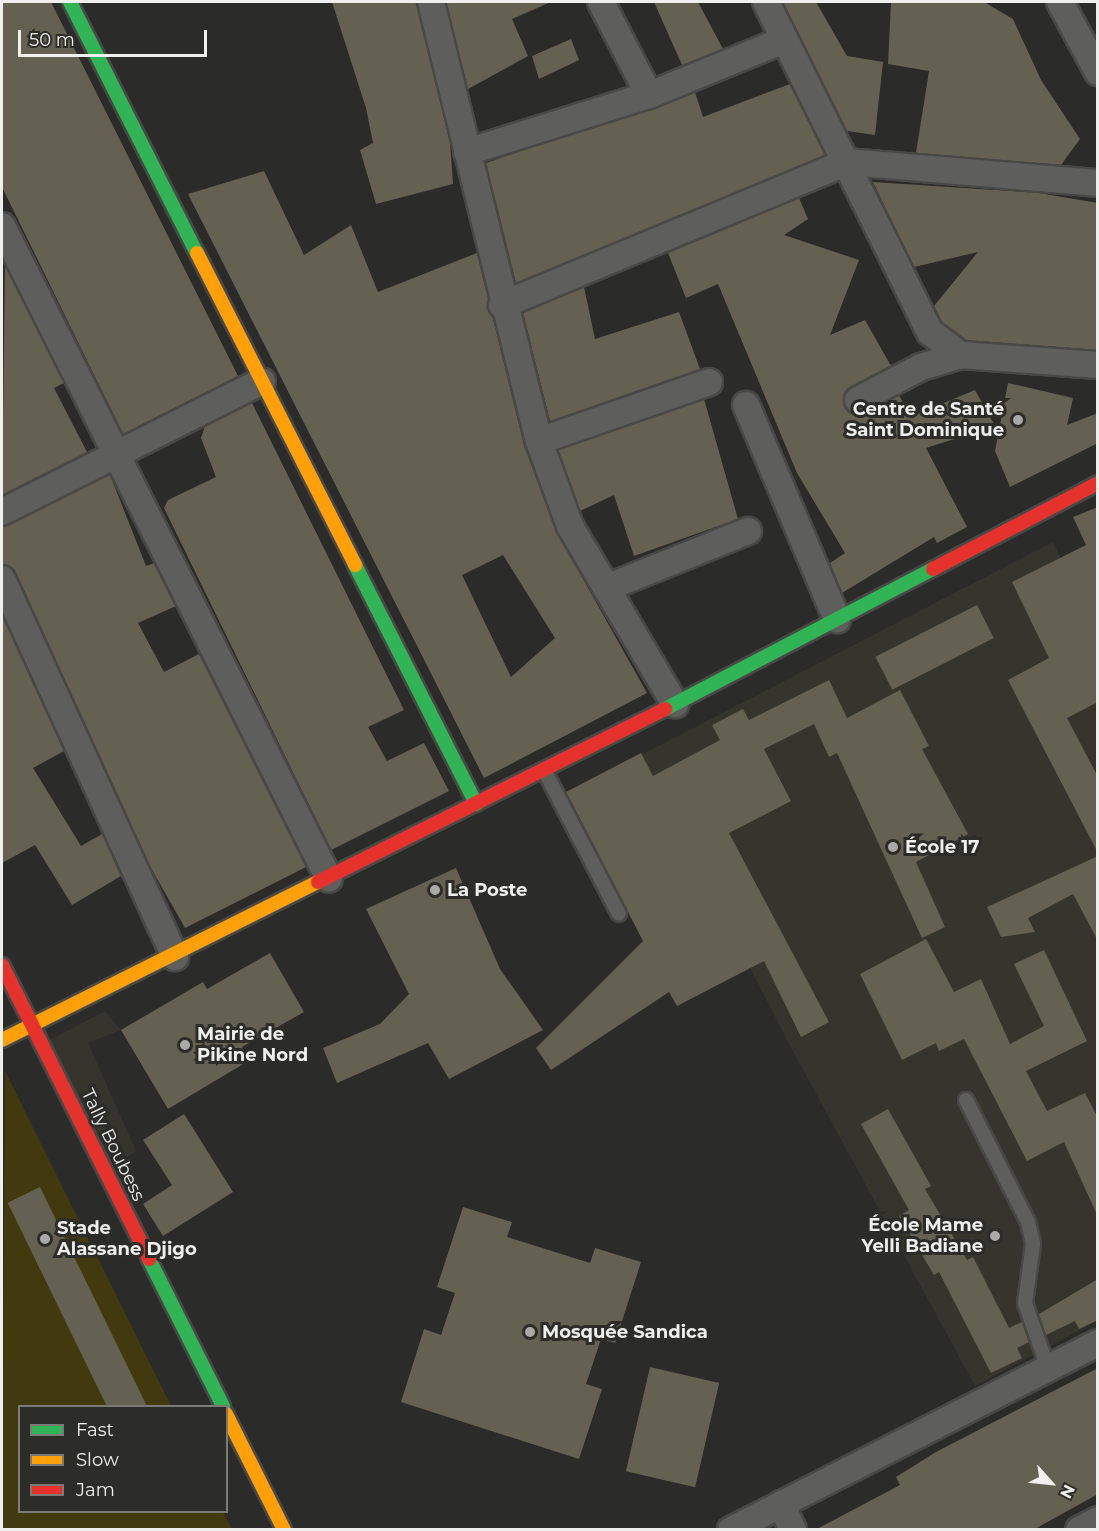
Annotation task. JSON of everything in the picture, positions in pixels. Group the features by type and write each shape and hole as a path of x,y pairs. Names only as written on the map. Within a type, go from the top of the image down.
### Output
{"street":[{"path":"70,2 476,804"},
{"path":"431,2 502,305 539,441 570,526 675,704"},
{"path":"601,2 649,95"},
{"path":"766,2 848,162 930,332 961,355"},
{"path":"1060,2 1098,72"},
{"path":"466,152 649,95 784,40"},
{"path":"502,305 848,162 1098,183"},
{"path":"2,226 329,879"},
{"path":"858,400 921,367 961,355 1098,365"},
{"path":"2,512 262,381"},
{"path":"539,441 709,382"},
{"path":"746,405 837,619"},
{"path":"2,1040 32,1023 175,957 675,704 1098,483"},
{"path":"606,588 748,531"},
{"path":"2,579 175,957"},
{"name":"Tally Boubess","path":"2,965 222,1405"},
{"path":"730,1530 1098,1343"},
{"path":"228,1418 284,1530"},
{"path":"781,1504 793,1530"},
{"path":"1079,1530 1098,1520"}],"lane":[{"path":"544,770 619,914"},
{"path":"966,1100 1028,1222 1033,1244 1025,1303 1048,1368"}],"shaded area":[{"name":"École 17","path":"1053,542 1097,630 1097,1321 975,1386 788,1042 641,755"},
{"path":"105,1011 121,1030 88,1043 136,1151 99,1176 38,1046"},
{"name":"Stade Alassane Djigo","path":"5,1071 171,1405 18,1405 18,1513 224,1513 232,1529 2,1530"}],"building":[{"path":"2,2 51,2 238,376 123,434 2,187"},
{"path":"332,2 416,2 450,142 453,184 376,204 360,150 373,143 366,108"},
{"path":"446,2 551,2 512,19 528,56 468,89"},
{"path":"654,2 698,2 723,49 682,65"},
{"path":"783,2 816,2 847,56 883,62 875,135 847,131"},
{"path":"891,2 984,2 1013,19 1041,80 1080,139 1061,165 916,153 929,71 888,64"},
{"path":"571,39 579,60 539,79 532,56"},
{"path":"790,84 825,155 516,283 486,163 695,92 703,117"},
{"path":"264,171 304,255 351,225 378,292 477,253 524,445 556,531 647,693 484,778 188,194","holes":["503,555 555,638 511,677 462,575"]},
{"path":"873,182 1039,193 1098,203 1098,350 966,340 942,322 934,306 978,252 914,267"},
{"path":"799,198 808,219 784,235 859,260 830,335 865,320 891,366 851,387 845,407 858,415 899,395 910,417 975,390 995,426 926,448 967,527 937,543 934,537 842,593 830,563 845,553 797,473 718,284 686,298 668,253"},
{"path":"5,265 64,383 54,388 87,452 2,495"},
{"path":"584,287 595,339 679,312 700,369 550,421 523,313"},
{"path":"1008,383 1073,398 1067,425 1098,413 1098,443 1010,487 995,451"},
{"path":"704,399 738,519 634,556 614,495 580,511 558,450"},
{"path":"252,403 404,710 368,727 387,761 424,743 449,791 331,850 164,508 168,500 216,477 201,438 205,426"},
{"path":"110,475 146,566 154,563 176,606 138,623 164,672 199,654 306,867 185,928 147,861 16,573 2,564 2,527"},
{"path":"1098,507 1098,702 1067,718 1098,777 1098,853 1008,680 1049,658 1012,582 1086,545 1073,517"},
{"path":"977,605 994,638 892,690 875,657"},
{"path":"2,614 64,751 33,768 81,846 102,834 121,876 72,905 35,845 2,863"},
{"path":"829,680 847,718 900,690 929,746 922,749 968,834 916,862 945,927 922,938 837,753 829,757 814,724 764,749 791,801 729,833 829,1022 801,1037 764,961 677,1006 669,992 551,1070 536,1048 643,941 566,792 641,753 653,776 720,740 712,725 743,709 749,720"},
{"path":"1098,856 1098,941 1073,894 1028,918 1035,932 1001,937 987,907"},
{"path":"456,868 500,969 543,1030 449,1079 428,1043 337,1083 323,1048 380,1024 409,994 366,909"},
{"path":"926,939 954,992 981,979 1010,1044 1044,1026 1014,964 1044,950 1087,1041 1026,1071 1047,1111 1085,1093 1098,1118 1098,1217 1064,1142 1027,1161 964,1039 939,1051 936,1043 902,1060 860,974"},
{"name":"Mairie de Pikine Nord","path":"270,953 304,1012 242,1047 250,1060 168,1109 121,1030 203,982 207,989"},
{"path":"888,1109 931,1186 925,1189 967,1260 973,1257 1009,1328 1022,1322 1029,1342 1017,1348 1022,1358 991,1373 939,1272 934,1275 899,1216 909,1210 861,1124"},
{"path":"184,1114 233,1192 163,1236 143,1204 172,1185 143,1140"},
{"path":"40,1187 146,1405 106,1405 8,1203"},
{"name":"Mosquée Sandica","path":"463,1207 512,1222 507,1237 590,1263 595,1248 641,1262 615,1343 601,1339 586,1384 602,1389 579,1459 401,1402 424,1329 441,1335 455,1293 437,1287"},
{"path":"1098,1279 1098,1320 1079,1329 1075,1321 1046,1335 1039,1314"},
{"path":"650,1367 719,1383 695,1487 626,1471"},
{"path":"1098,1368 1098,1494 1033,1530 815,1530 900,1485 896,1477 936,1452"}],"traffic: fast":[{"path":"70,2 197,253"},
{"path":"355,565 476,804"},
{"path":"665,709 933,569"},
{"path":"149,1259 222,1405"}],"traffic: slow":[{"path":"197,253 355,565"},
{"path":"2,1040 318,882"},
{"path":"228,1418 284,1530"}],"traffic: jam":[{"path":"933,569 1098,483"},
{"path":"318,882 665,709"},
{"path":"2,965 149,1259"}],"place":[{"name":"Centre de Santé Saint Dominique","path":"1018,420"},
{"name":"École 17","path":"893,847"},
{"name":"La Poste","path":"435,890"},
{"name":"Mairie de Pikine Nord","path":"185,1045"},
{"name":"École Mame Yelli Badiane","path":"995,1236"},
{"name":"Stade Alassane Djigo","path":"45,1239"},
{"name":"Mosquée Sandica","path":"530,1332"}]}
